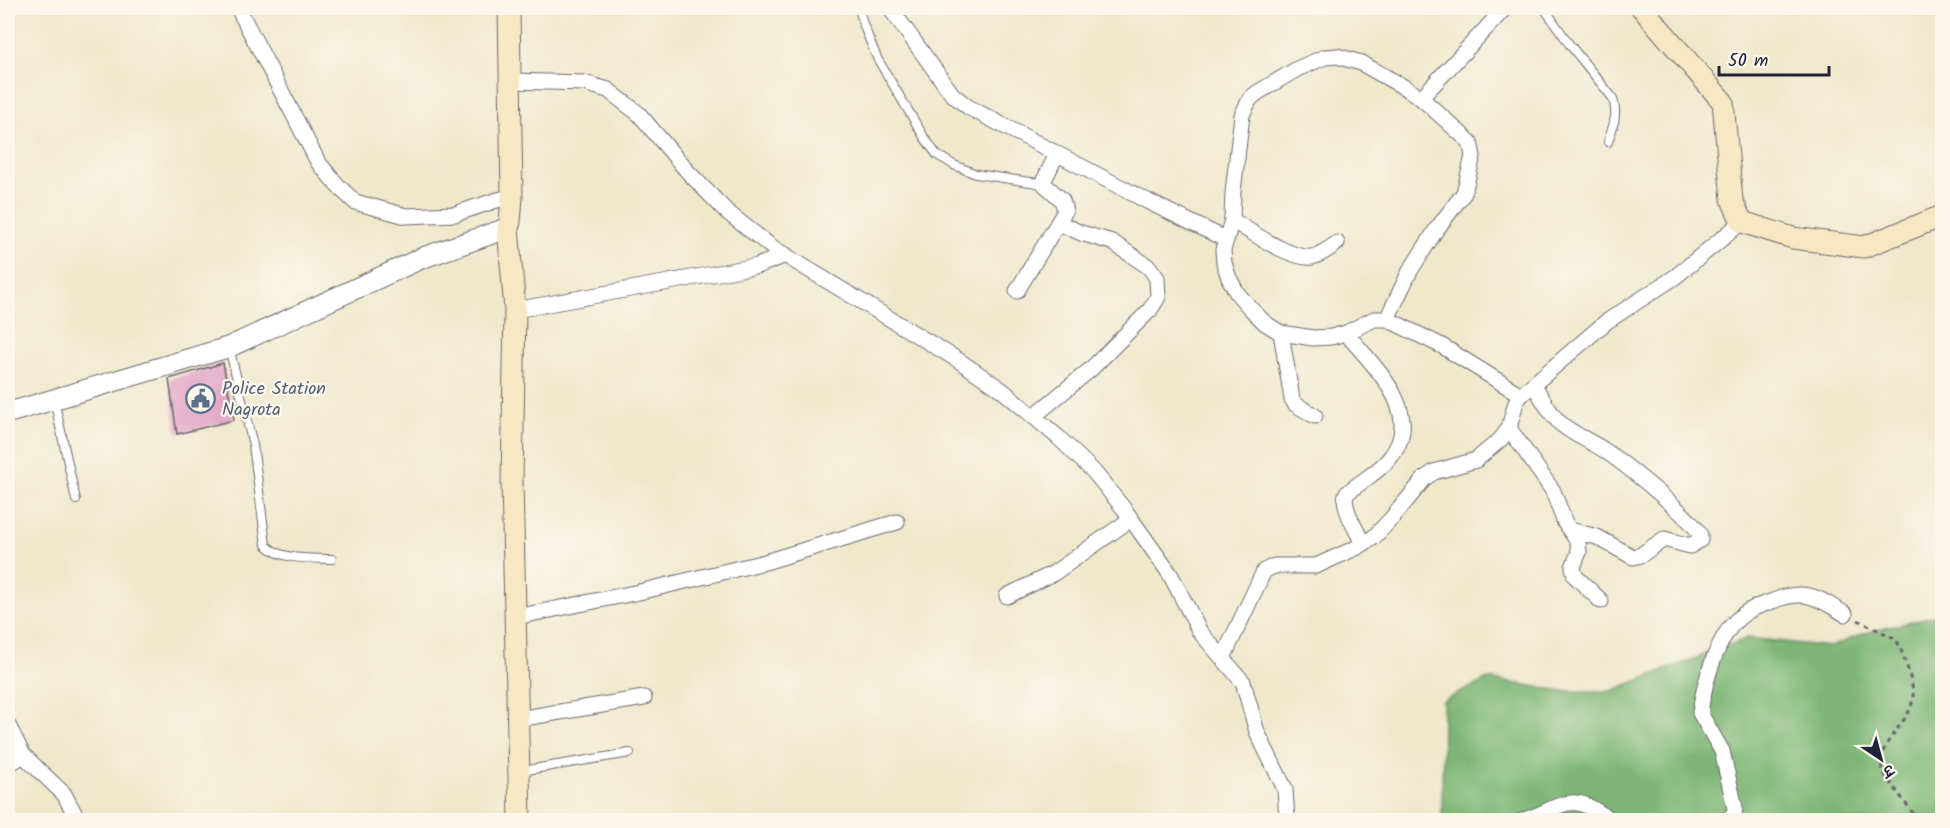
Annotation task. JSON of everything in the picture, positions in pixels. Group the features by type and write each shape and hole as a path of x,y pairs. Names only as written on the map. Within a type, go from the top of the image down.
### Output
{"main road":[{"path":"509,8 512,197 508,228 515,310 513,483 520,820"},
{"path":"1642,8 1723,102 1732,200 1742,222 1793,238 1864,247 1942,216"}],"street":[{"path":"238,8 318,162 355,202 406,216 455,214 512,197"},
{"path":"890,8 952,94 968,107 1225,239"},
{"path":"1421,98 1505,8"},
{"path":"1387,319 1410,271 1464,193 1473,156 1470,142 1421,98 1361,63 1337,56 1325,57 1297,69 1257,93 1250,99 1242,114 1232,220 1223,250 1224,262 1237,293 1265,323 1281,333 1313,338 1331,337 1346,333 1374,319 1387,319 1442,346 1521,395"},
{"path":"510,81 584,83 608,90 639,114 688,172 727,212 773,248 958,360 1002,390 1034,416 1094,472 1170,574 1200,632 1243,682 1257,732 1285,789 1287,820"},
{"path":"1017,291 1065,211 1065,205 1044,184 1057,154"},
{"path":"1232,220 1271,244 1309,257 1316,256 1337,243"},
{"path":"1223,658 1264,571 1274,566 1316,566 1374,537 1425,478 1434,472 1476,460 1501,439 1509,428 1516,402 1521,395 1606,322 1675,277 1742,222"},
{"path":"1034,416 1091,369 1149,310 1158,297 1158,278 1149,267 1112,242 1081,233 1059,223"},
{"path":"8,413 229,347 422,258 508,228"},
{"path":"515,310 757,266 786,255"},
{"path":"1281,333 1292,399 1295,404 1315,416"},
{"path":"1346,333 1395,394 1402,427 1397,448 1388,460 1346,494 1344,499 1363,544"},
{"path":"1534,385 1558,422 1577,437 1602,448 1692,522 1700,536 1696,543 1690,546 1664,539 1641,555 1633,557 1597,537 1570,530"},
{"path":"1509,428 1553,491 1580,547 1573,572 1601,601"},
{"path":"1007,597 1054,573 1131,519"},
{"path":"516,617 639,592 765,562 897,522"},
{"path":"1727,820 1734,814 1735,808 1727,766 1719,744 1700,713 1709,673 1723,638 1741,615 1757,606 1788,595 1811,596 1845,614"},
{"path":"518,719 644,698"},
{"path":"8,725 23,755 64,794 78,820"},
{"path":"8,765 23,755"},
{"path":"1523,820 1538,817 1562,804 1572,803 1582,804 1611,820"}],"lane":[{"path":"859,8 877,58 937,155 976,174 1044,184"},
{"path":"1544,8 1570,45 1612,97 1616,106 1616,115 1608,142"},
{"path":"229,347 253,445 266,545 271,551 288,556 332,559"},
{"path":"54,399 76,500"},
{"path":"519,771 630,753"}],"path":[{"path":"1845,614 1891,635 1899,644 1913,695 1912,705 1883,751 1881,768 1918,820"}],"green space":[{"path":"1942,614 1942,820 1444,820 1442,816 1443,701 1488,679 1562,691 1611,691 1748,638 1830,647 1866,633"}],"building":[{"name":"Police Station Nagrota","path":"223,363 234,420 177,434 169,379"}],"place":[{"name":"Police Station Nagrota","path":"201,399"}]}
